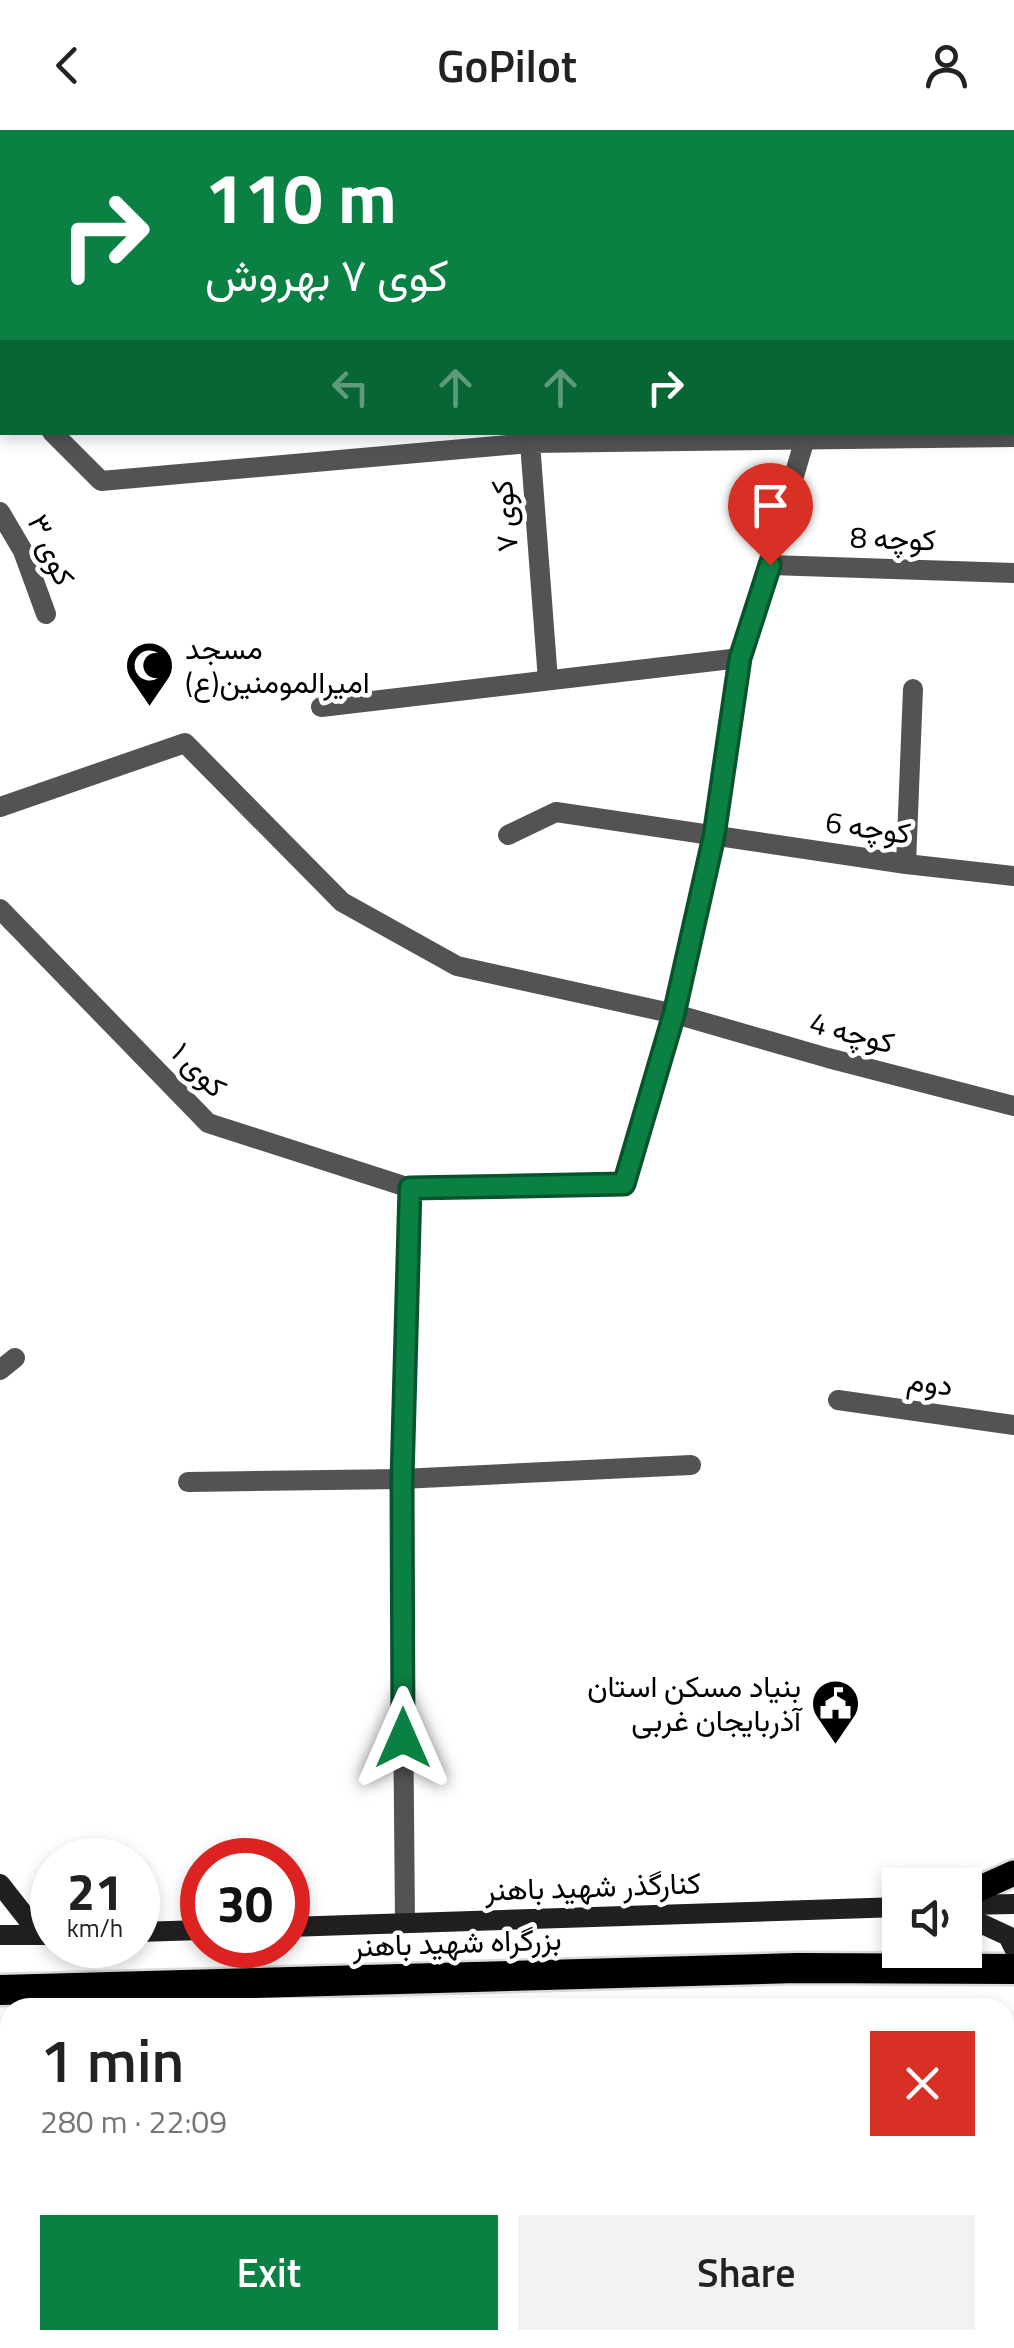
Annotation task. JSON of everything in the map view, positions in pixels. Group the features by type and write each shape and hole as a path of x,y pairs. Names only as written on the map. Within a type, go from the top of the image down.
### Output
{"highway":[{"name":"بزرگراه شهید باهنر","path":"0,1990 796,1968 1014,1969"}],"main road":[{"path":"982,1887 1014,1873"},
{"path":"0,1884 30,1917"},
{"path":"982,1905 1014,1904"},
{"name":"کنارگذر شهید باهنر","path":"310,1926 882,1908"},
{"path":"982,1924 1008,1936 1014,1948"},
{"path":"0,1935 30,1935"}],"street":[{"path":"55,435 101,481 530,444"},
{"path":"674,1014 714,836 740,658 806,436"},
{"name":"کوی ۷","path":"548,680 530,444 806,436 1014,437"},
{"name":"کوی ۳","path":"0,512 23,551 46,614"},
{"name":"کوچه 8","path":"770,565 1014,573"},
{"path":"322,706 740,658"},
{"path":"906,864 913,690"},
{"name":"کوچه 4","path":"0,806 185,743 342,902 457,966 674,1014 1014,1106"},
{"name":"کوچه 6","path":"508,835 556,812 906,864 1014,876"},
{"name":"کوی ۱","path":"1,913 208,1123 410,1188 624,1184 674,1014"},
{"path":"405,1924 402,1479 410,1188"},
{"name":"دوم","path":"838,1400 1014,1425"},
{"path":"188,1482 402,1479 692,1466"}],"place":[{"name":"مسجد امیرالمومنین(ع)","path":"150,708"},
{"name":"بنیاد مسکن استان آذربایجان غربی","path":"836,1746"}],"route":[{"path":"403,1738 402,1479 410,1188 624,1184 674,1014 714,836 740,658 770,565"}]}
